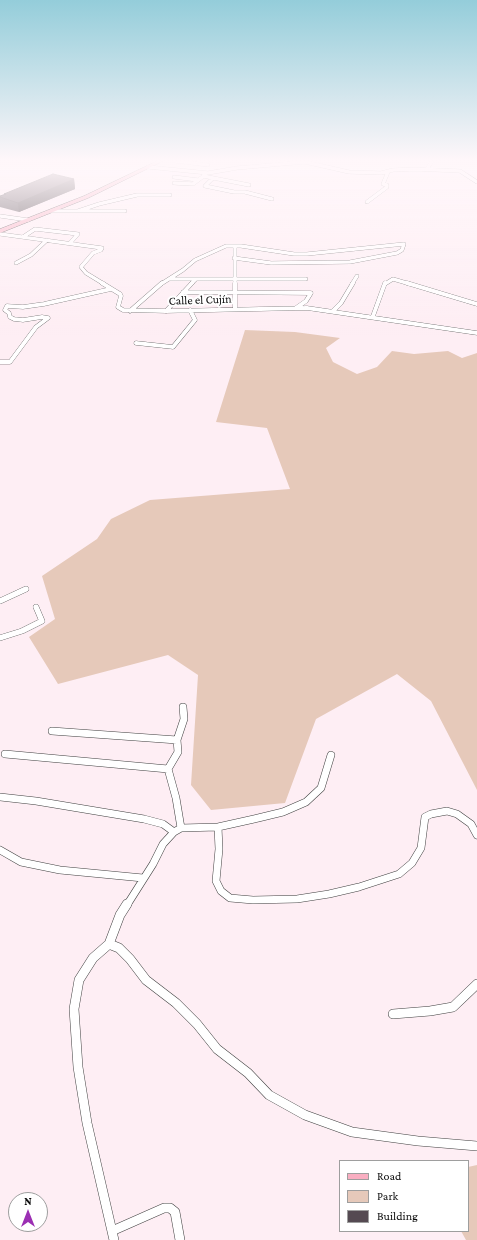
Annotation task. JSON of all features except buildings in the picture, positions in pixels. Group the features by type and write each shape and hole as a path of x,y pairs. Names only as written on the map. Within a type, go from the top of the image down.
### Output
{"main road":[{"path":"0,231 28,220"}],"street":[{"path":"20,219 28,220"},
{"path":"23,237 35,229 78,234 70,243"},
{"path":"0,234 70,243 102,249 93,253 81,267 86,273 103,282 120,295 118,303 119,308 130,311 147,294 184,270 195,260 221,248 235,246 307,254 404,244 402,250 397,253 350,262 271,264 234,258"},
{"path":"16,263 31,255 47,240"},
{"path":"235,246 235,308"},
{"path":"333,311 341,303 357,276"},
{"path":"169,279 306,279"},
{"path":"166,311 196,279"},
{"path":"373,316 385,283 393,279 477,304"},
{"path":"0,362 10,362 36,326 48,318 42,317 23,320 14,319 5,310 8,306 44,304 111,289"},
{"path":"183,292 310,292 306,301 296,308"},
{"name":"Calle el Cujín","path":"130,311 235,308 307,308 373,316 477,333"},
{"path":"136,343 173,347 195,320 190,310"},
{"path":"0,601 26,589"},
{"path":"0,638 22,631 42,621 36,608"},
{"path":"182,828 168,769 178,752 177,740 184,719 183,707"},
{"path":"52,731 177,740"},
{"path":"5,754 168,769"},
{"path":"180,1240 175,1212 170,1208 164,1208 113,1236 87,1122 78,1067 74,1009 80,980 92,958 109,944 120,915 163,844 174,832 182,828 218,826 283,812 306,802 321,788 331,755"},
{"path":"0,797 36,801 144,819 163,824 174,832"},
{"path":"218,826 220,849 216,881 218,886 221,891 230,898 252,900 297,899 329,894 359,887 399,874 412,863 421,848 425,817 431,814 447,811 457,814 470,824 477,835"},
{"path":"0,850 21,862 60,870 143,878"},
{"path":"109,944 119,948 130,959 146,980 176,1003 197,1024 218,1049 248,1073 269,1095 305,1115 352,1132 418,1142 477,1146"},
{"path":"393,1014 418,1013 453,1008 477,984"}],"green space":[{"path":"245,330 295,332 340,338 326,348 333,362 357,374 377,367 392,351 414,354 448,351 462,358 477,353 477,790 431,701 397,674 316,719 285,803 211,810 191,785 198,675 168,655 58,684 29,637 55,619 42,576 97,539 111,519 150,500 290,489 267,428 216,422"},
{"path":"477,1165 477,1240 466,1240 462,1232 469,1232 469,1167"}]}
